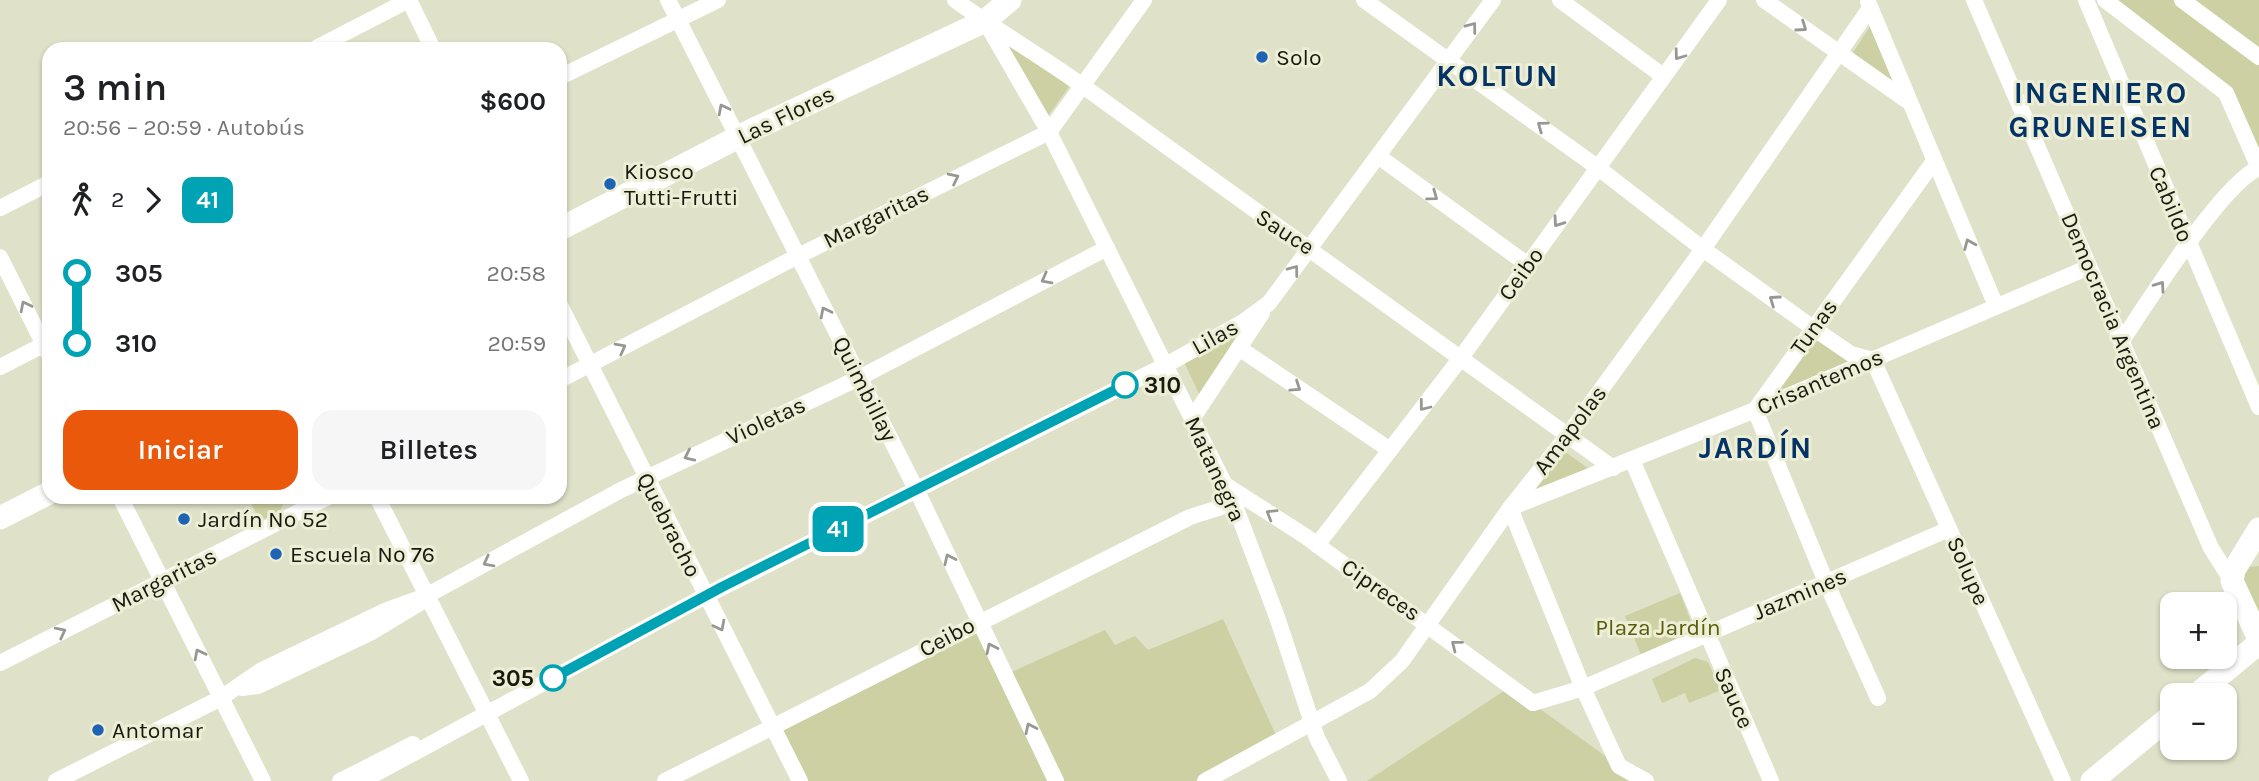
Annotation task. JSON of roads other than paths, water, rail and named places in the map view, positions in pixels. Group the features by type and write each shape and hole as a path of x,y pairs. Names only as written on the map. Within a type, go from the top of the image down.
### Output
{"street":[{"path":"328,42 409,0 430,42"},
{"name":"Quimbillay","path":"668,0 916,489 1056,781"},
{"path":"567,74 718,0"},
{"name":"Sauce","path":"955,0 1082,85 1246,206 1311,247 1460,359 1613,468"},
{"name":"Las Flores","path":"567,225 737,138 985,21 1010,0"},
{"name":"Margaritas","path":"567,376 796,257 1049,132 1144,0"},
{"path":"1364,0 1448,58 1703,249 1814,328 1851,354 1873,360"},
{"name":"Lilas","path":"1192,419 1269,303 1493,0"},
{"path":"1560,0 1663,76"},
{"name":"Ceibo","path":"1317,545 1460,359 1719,0"},
{"path":"1764,0 1909,102"},
{"name":"Democracia Argentina","path":"1974,0 2211,548 2244,567"},
{"name":"Cabildo","path":"2086,0 2259,407"},
{"path":"2105,0 2226,93 2259,168 2236,184 2188,244 2121,342"},
{"path":"2182,0 2259,57"},
{"path":"1869,4 1996,306"},
{"name":"Amapolas","path":"1205,781 1312,725 1385,679 1703,249 1840,54 1869,4"},
{"name":"Matanegra","path":"985,21 1049,132 1234,503 1277,617 1312,725 1339,781"},
{"path":"1378,156 1528,265"},
{"name":"Tunas","path":"1755,410 1934,160"},
{"path":"0,208 42,187"},
{"name":"Violetas","path":"56,781 227,694 260,671 387,610 426,596 645,478 859,378 1107,248"},
{"path":"0,257 42,337"},
{"name":"Crisantemos","path":"1510,508 1755,410 2089,267"},
{"name":"Lilas","path":"362,781 705,596 1166,365 1243,322 1269,303"},
{"name":"Quebracho","path":"567,319 800,781"},
{"path":"1240,348 1390,450"},
{"path":"0,367 42,349"},
{"name":"Solupe","path":"1873,360 2063,781"},
{"path":"1755,410 1825,582 1878,698"},
{"name":"Sauce","path":"1632,460 1771,781"},
{"name":"Cipreces","path":"1224,484 1317,545 1533,703"},
{"path":"0,518 42,497"},
{"name":"Ceibo","path":"665,781 772,729 978,621 1191,517 1234,503"},
{"path":"124,504 162,580 227,694 263,781"},
{"name":"Margaritas","path":"0,663 314,504"},
{"path":"380,504 521,781"},
{"path":"1510,508 1583,688 1619,766 1646,781"},
{"name":"Jazmines","path":"1533,703 1583,688 1949,529"},
{"path":"2210,683 2259,641 2244,567 2259,529"},
{"name":"Lilas","path":"340,781 463,721 486,714"},
{"path":"2092,781 2160,725"}],"place":[{"name":"Solo","path":"1262,57"},
{"name":"Kiosco Tutti-Frutti","path":"610,184"},
{"name":"310","path":"1125,385"},
{"name":"Jardín Nº 52","path":"184,519"},
{"name":"Escuela Nº 76","path":"276,554"},
{"name":"305","path":"553,678"},
{"name":"Antomar","path":"98,730"}],"district":[{"name":"KOLTUN","path":"1498,76"},
{"name":"INGENIERO GRUNEISEN","path":"2101,110"},
{"name":"JARDÍN","path":"1756,448"}],"park label":[{"name":"Plaza Jardín","path":"1658,627"}]}
